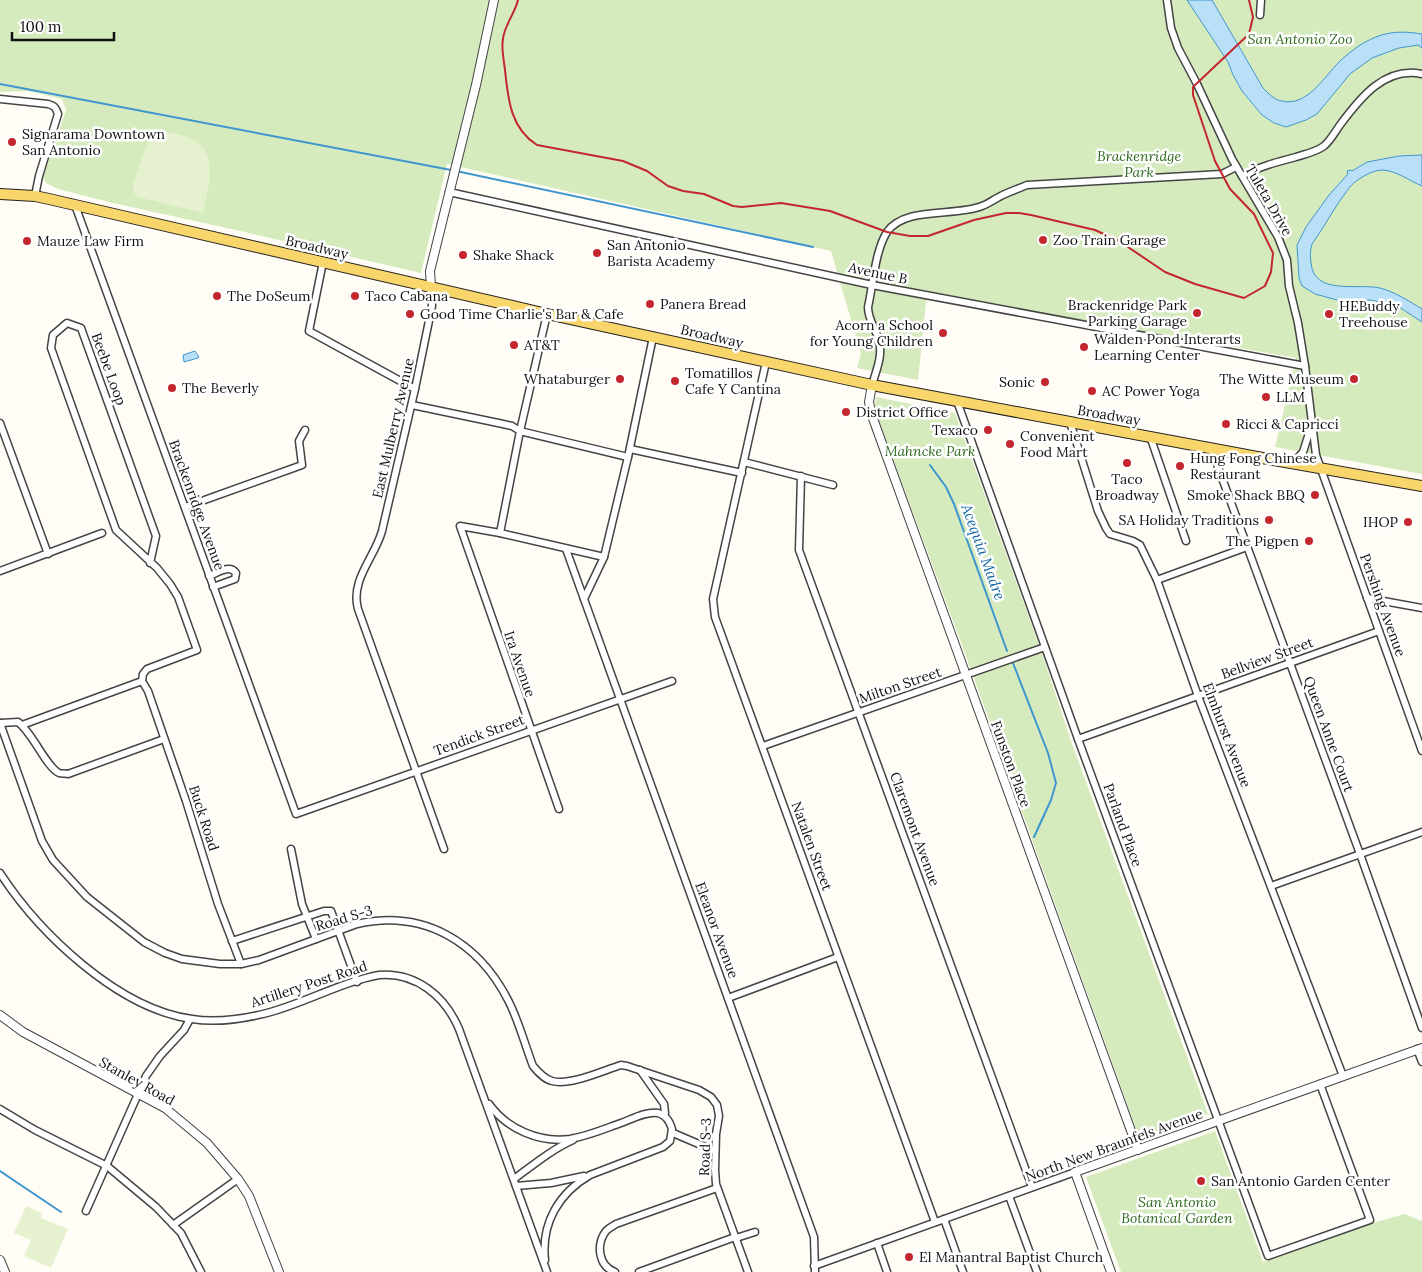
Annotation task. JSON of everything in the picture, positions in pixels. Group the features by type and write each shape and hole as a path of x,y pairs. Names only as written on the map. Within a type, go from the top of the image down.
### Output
{"main road":[{"name":"Broadway","path":"0,194 35,196 547,314 872,385 1422,486"}],"street":[{"name":"East Mulberry Avenue","path":"444,849 358,609 356,593 364,568 380,540 412,405 432,306 430,271 476,85 494,0"},
{"name":"Tuleta Drive","path":"1167,0 1171,28 1178,48 1236,167 1278,237 1287,260 1289,286 1298,323 1316,455 1320,468"},
{"path":"1260,15 1261,0"},
{"path":"1242,176 1254,170 1316,150 1328,142 1348,115 1371,89 1382,80 1399,73 1412,72 1422,74"},
{"path":"0,99 48,104 55,107 58,114 38,176 35,196"},
{"path":"872,385 881,354 880,343 868,315 868,307 878,258 887,232 898,222 910,217 960,211 981,206 999,196 1027,185 1222,174 1236,167"},
{"name":"Avenue B","path":"448,192 872,286 1305,366"},
{"name":"Brackenridge Avenue","path":"75,205 296,814"},
{"path":"323,262 309,331 415,389"},
{"path":"547,314 520,431 500,534 604,557"},
{"name":"Beebe Loop","path":"67,323 81,328 156,536 150,563 116,530 51,348 53,335 67,323"},
{"path":"584,599 604,557 630,449 653,337"},
{"path":"766,362 744,462 833,484"},
{"name":"Funston Place","path":"872,385 869,402 871,413 1138,1150"},
{"name":"Parland Place","path":"957,401 1078,739 1268,1256 1370,1220 1320,1084"},
{"path":"412,405 512,426 520,431 628,457"},
{"name":"Elmhurst Avenue","path":"1070,422 1098,511 1106,528 1110,534 1133,541 1140,546 1157,580 1198,696 1343,1076"},
{"path":"0,423 48,554"},
{"name":"Tuleta Drive","path":"1293,463 1303,452 1312,424"},
{"path":"185,508 302,465 299,441 304,430"},
{"path":"1150,436 1186,541"},
{"name":"Queen Anne Court","path":"1211,448 1422,1028"},
{"path":"630,449 742,473"},
{"name":"Natalen Street","path":"744,462 713,599 715,617 935,1222"},
{"name":"Pershing Avenue","path":"1320,468 1422,751"},
{"name":"Claremont Avenue","path":"802,476 799,550 1032,1187"},
{"name":"Ira Avenue","path":"500,534 460,526 559,809"},
{"path":"0,572 102,534"},
{"path":"1157,580 1247,547"},
{"name":"Eleanor Avenue","path":"566,549 814,1238 815,1269"},
{"path":"22,725 142,680 143,674 147,669 197,650 178,597 167,579 150,563"},
{"path":"209,576 230,568 236,572 235,578 213,587"},
{"path":"1367,598 1422,608"},
{"name":"Bellview Street","path":"1078,739 1379,631"},
{"name":"Milton Street","path":"762,746 1045,646"},
{"name":"Buck Road","path":"142,680 148,691 186,801 218,904 241,964"},
{"name":"Tendick Street","path":"296,814 672,681"},
{"path":"0,723 18,722 29,732 51,766 59,773 68,774 164,739"},
{"name":"Road S-3","path":"0,723 26,800 42,841 53,860 78,888 144,942 182,960 241,964 259,960 357,924 374,920 398,920 428,926 442,931 469,949 494,978 509,1002 533,1066 540,1074 551,1081 567,1082 621,1066 627,1066 699,1090 711,1097 718,1105 719,1116 714,1170 717,1188 748,1272"},
{"path":"1271,886 1422,832"},
{"path":"292,849 302,904 316,939"},
{"name":"Artillery Post Road","path":"0,873 14,896 34,919 60,945 100,978 146,1005 190,1019 226,1020 267,1013 379,975 398,975 419,983 436,995 446,1005 456,1021 546,1270"},
{"path":"232,941 307,916 331,911 357,982"},
{"path":"728,998 838,957"},
{"name":"Stanley Road","path":"0,1015 23,1032 165,1108 191,1128 207,1143 238,1179 249,1196 279,1272"},
{"path":"86,1211 150,1071 184,1030 190,1019"},
{"path":"1420,1048 1422,1062"},
{"name":"North New Braunfels Avenue","path":"815,1269 935,1222 1420,1048"},
{"path":"640,1070 664,1104 665,1113 663,1115"},
{"path":"484,1097 504,1120 519,1130 534,1136 561,1140 583,1136"},
{"path":"0,1109 35,1130 107,1166 156,1207 173,1224 188,1244 201,1272"},
{"path":"657,1113 663,1115 671,1125 673,1133 670,1141 662,1148 590,1175 551,1182 515,1182 560,1146 583,1136 645,1114 657,1113"},
{"path":"673,1133 716,1151"},
{"path":"1075,1172 1111,1272"},
{"path":"546,1270 545,1238 549,1221 556,1206 572,1186 590,1175"},
{"path":"173,1224 238,1179"},
{"path":"615,1272 603,1262 600,1253 600,1242 607,1230 616,1224 717,1188"},
{"path":"1009,1196 1037,1272"},
{"path":"944,1219 963,1272"},
{"path":"639,1272 755,1232"},
{"path":"877,1244 887,1272"},
{"path":"0,1260 4,1272"}],"green space":[{"name":"Brackenridge Park","path":"0,0 1422,0 1422,474 1275,447 1296,358 927,293 918,380 857,368 861,354 831,251 447,164 421,273 58,189 46,183 43,177 66,110 62,99 28,91 0,92"},
{"path":"152,129 190,138 200,144 206,152 210,171 203,213 138,197 134,193 133,184"},
{"name":"Mahncke Park","path":"876,397 955,413 1043,656 1071,741 1208,1114 1140,1140 970,667 875,410"},
{"name":"San Antonio Botanical Garden","path":"1215,1131 1263,1262 1376,1222 1405,1214 1422,1221 1422,1272 1121,1272 1086,1177"},
{"path":"26,1206 42,1213 41,1218 68,1229 51,1268 24,1256 31,1240 14,1233"}],"water":[{"path":"1187,0 1212,0 1263,88 1274,98 1282,101 1291,102 1307,95 1321,83 1346,55 1375,37 1397,32 1422,34 1422,48 1418,45 1399,48 1372,58 1350,74 1317,114 1286,127 1274,123 1262,115 1242,91 1228,62"},
{"path":"1422,155 1422,186 1387,170 1378,170 1359,179 1352,185 1312,244 1310,256 1314,273 1320,280 1338,286 1380,288 1391,292 1422,309 1422,322 1396,305 1370,300 1337,300 1315,294 1302,286 1299,278 1297,245 1306,227 1329,195 1348,174 1347,171 1352,171 1367,162 1399,156"},
{"path":"195,351 198,358 184,362 183,355"}],"waterway":[{"path":"0,84 451,170"},
{"path":"456,171 813,247"},
{"name":"Acequia Madre","path":"930,465 946,487 954,504 1007,651"},
{"name":"Acequia Madre","path":"1013,663 1048,753 1056,783 1051,800 1034,837"},
{"path":"0,1171 61,1212"}],"railway":[{"path":"518,0 505,29 502,43 507,91 516,121 521,130 537,145 623,161 647,171 668,186 683,191 704,194 733,206 742,207 781,203 830,211 887,232 910,236 928,236 974,220 1006,213 1031,215 1095,230 1119,241 1165,272 1195,284 1244,298 1265,286 1271,272 1273,253 1254,214 1230,189 1215,161 1193,95 1193,87 1249,34 1253,17 1249,0"}],"place":[{"name":"Signarama Downtown San Antonio","path":"12,142"},
{"name":"Zoo Train Garage","path":"1043,240"},
{"name":"Mauze Law Firm","path":"27,241"},
{"name":"San Antonio Barista Academy","path":"597,253"},
{"name":"Shake Shack","path":"463,255"},
{"name":"The DoSeum","path":"217,296"},
{"name":"Taco Cabana","path":"355,296"},
{"name":"Panera Bread","path":"650,304"},
{"name":"Brackenridge Park Parking Garage","path":"1197,313"},
{"name":"Good Time Charlie's Bar & Cafe","path":"410,314"},
{"name":"HEBuddy Treehouse","path":"1329,314"},
{"name":"Acorn a School for Young Children","path":"943,333"},
{"name":"AT&T","path":"514,345"},
{"name":"Walden Pond Interarts Learning Center","path":"1084,347"},
{"name":"Whataburger","path":"620,379"},
{"name":"The Witte Museum","path":"1354,379"},
{"name":"Tomatillos Cafe Y Cantina","path":"675,381"},
{"name":"Sonic","path":"1045,382"},
{"name":"The Beverly","path":"172,388"},
{"name":"AC Power Yoga","path":"1092,391"},
{"name":"LLM","path":"1266,397"},
{"name":"District Office","path":"846,412"},
{"name":"Ricci & Capricci","path":"1226,424"},
{"name":"Texaco","path":"988,430"},
{"name":"Convenient Food Mart","path":"1010,444"},
{"name":"Taco Broadway","path":"1127,463"},
{"name":"Hung Fong Chinese Restaurant","path":"1180,466"},
{"name":"Smoke Shack BBQ","path":"1315,495"},
{"name":"SA Holiday Traditions","path":"1269,520"},
{"name":"IHOP","path":"1408,522"},
{"name":"The Pigpen","path":"1309,541"},
{"name":"San Antonio Garden Center","path":"1201,1181"},
{"name":"El Manantral Baptist Church","path":"909,1257"}],"park label":[{"name":"San Antonio Zoo","path":"1300,39"}]}
